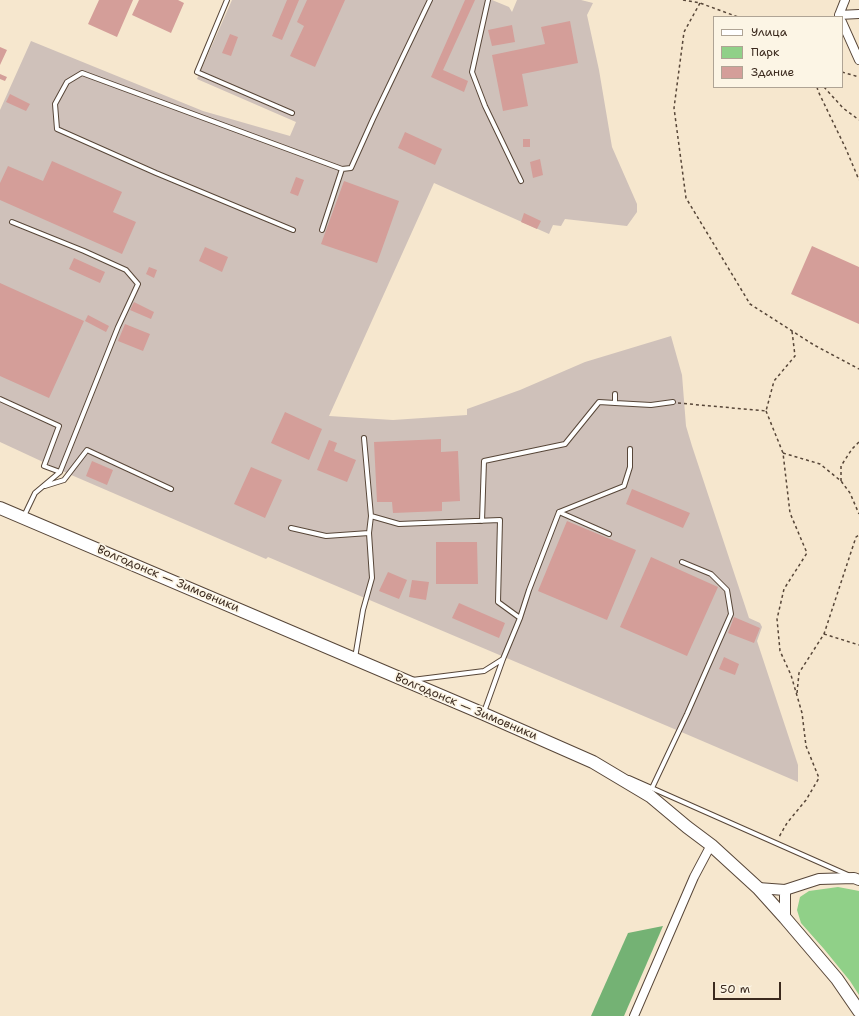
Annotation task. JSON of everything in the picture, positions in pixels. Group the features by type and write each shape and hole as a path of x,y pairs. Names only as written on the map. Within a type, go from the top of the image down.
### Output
{"main road":[{"name":"Волгодонск — Зимовники","path":"0,508 484,714 593,762 651,791 687,827 711,845 758,888 837,979 859,1011"}],"street":[{"path":"841,16 845,0"},
{"path":"843,17 859,14"},
{"path":"843,25 859,60"},
{"path":"634,1016 694,877 711,845"},
{"path":"758,888 785,890 819,879 856,879"},
{"path":"785,890 785,918"}],"lane":[{"path":"227,0 197,72 292,113"},
{"path":"293,230 156,173 57,129 55,104 67,82 82,73 342,169 351,168 430,0"},
{"path":"488,0 472,72 485,106 521,181"},
{"path":"322,230 342,169"},
{"path":"12,222 84,251 126,270 138,284 118,327 60,472 36,493 23,518"},
{"path":"614,394 615,403"},
{"path":"0,399 59,426 44,466 60,472"},
{"path":"482,520 484,461 565,444 599,402 651,405 673,402"},
{"path":"355,659 363,610 372,578 370,533 371,516 364,438"},
{"path":"484,714 503,659 520,618 529,590 559,512 624,486 630,467 630,449"},
{"path":"43,486 64,480 87,450 171,489"},
{"path":"559,512 609,534"},
{"path":"371,516 399,524 500,520 498,602 520,618"},
{"path":"291,528 326,536 370,533"},
{"path":"682,562 711,574 727,590 731,614 651,791 856,879"},
{"path":"404,680 484,671 503,659"}],"path":[{"path":"683,0 700,3 735,16"},
{"path":"700,3 684,32 674,108 686,198 750,304 814,345 859,369"},
{"path":"843,72 859,77"},
{"path":"817,88 859,180"},
{"path":"825,88 843,108 859,120"},
{"path":"775,843 806,800 818,778 806,746 802,713 797,695 791,675 780,651 777,619 784,589 807,553 790,513 783,453 766,411 774,381 795,356 792,331"},
{"path":"673,402 766,411"},
{"path":"841,481 841,466 852,449 859,442"},
{"path":"783,453 820,464 841,481 850,493 859,514"},
{"path":"797,695 799,673 824,634 856,537 859,536"},
{"path":"824,634 859,645"}],"shaded area":[{"path":"232,0 492,0 509,7 512,12 517,0 581,0 593,3 587,15 599,70 612,147 637,204 637,212 627,226 565,219 561,226 553,225 549,234 434,183 329,416 393,420 467,415 467,409 520,390 585,362 671,336 682,375 686,426 749,618 760,623 762,627 757,641 798,765 798,782 268,557 266,559 69,474 0,442 0,110 31,41 203,111 290,136 296,122 197,79"}],"green space":[{"path":"838,887 859,891 859,995 850,981 801,923 797,910 800,897 809,891"},
{"path":"663,926 624,1016 591,1016 628,933"}],"building":[{"path":"99,0 133,0 117,37 88,24"},
{"path":"139,0 178,0 184,3 171,33 132,15"},
{"path":"287,0 299,0 282,40 272,36"},
{"path":"307,0 345,0 315,67 290,56 304,26 297,22"},
{"path":"465,0 475,0 443,70 468,81 464,92 431,77"},
{"path":"570,21 578,63 522,74 528,106 503,111 492,55 545,44 541,27"},
{"path":"512,25 515,42 492,46 488,30"},
{"path":"230,34 238,37 231,56 222,53"},
{"path":"0,47 7,50 0,65"},
{"path":"0,74 7,77 5,81 0,79"},
{"path":"10,94 30,104 26,111 6,102"},
{"path":"405,132 442,149 435,165 398,148"},
{"path":"523,139 530,139 530,147 523,147"},
{"path":"540,159 543,175 533,178 530,162"},
{"path":"52,161 122,192 113,212 136,222 122,254 0,200 0,183 8,166 43,181"},
{"path":"296,177 304,180 298,196 290,193"},
{"path":"344,181 399,201 377,263 321,244"},
{"path":"524,213 541,221 537,229 521,222"},
{"path":"812,246 859,267 859,324 791,294"},
{"path":"205,247 228,257 222,272 199,261"},
{"path":"74,258 105,272 100,283 69,269"},
{"path":"149,267 157,270 154,278 146,274"},
{"path":"0,283 84,321 49,398 0,376"},
{"path":"134,302 154,312 151,319 130,310"},
{"path":"88,315 109,326 106,332 85,321"},
{"path":"125,324 150,334 143,351 118,341"},
{"path":"285,412 322,429 309,460 271,443"},
{"path":"441,439 441,452 458,451 460,501 442,502 442,511 393,513 392,502 377,502 374,442"},
{"path":"329,440 337,443 334,451 356,460 347,482 317,470"},
{"path":"92,461 113,470 107,485 86,476"},
{"path":"251,467 282,480 265,518 234,504"},
{"path":"632,489 690,513 683,528 626,504"},
{"path":"567,521 636,550 607,620 538,591"},
{"path":"436,542 477,542 478,584 436,584"},
{"path":"651,557 718,587 687,656 620,627"},
{"path":"388,572 407,580 399,599 379,591"},
{"path":"412,580 429,582 426,600 409,597"},
{"path":"459,603 505,623 499,638 452,618"},
{"path":"734,617 760,628 754,643 728,633"},
{"path":"724,657 739,664 735,675 719,669"}]}
